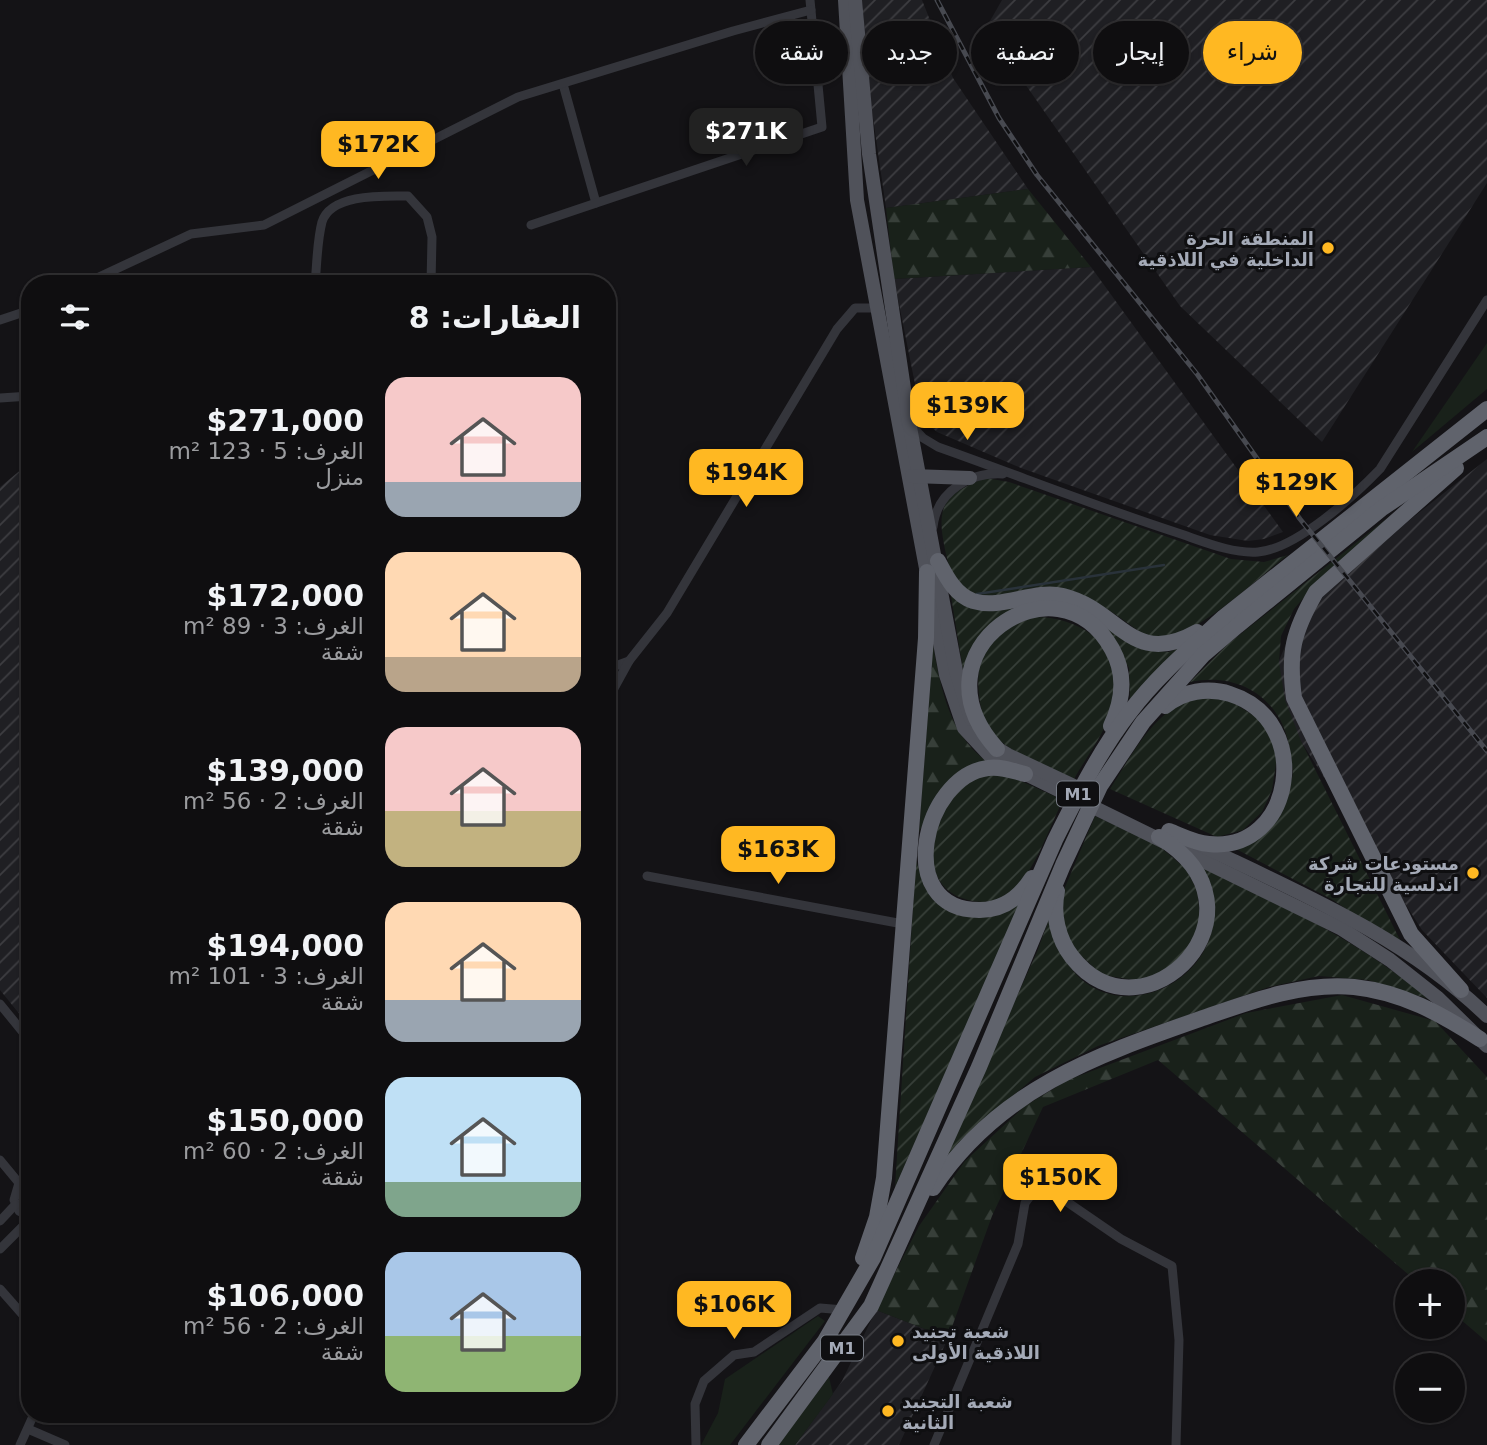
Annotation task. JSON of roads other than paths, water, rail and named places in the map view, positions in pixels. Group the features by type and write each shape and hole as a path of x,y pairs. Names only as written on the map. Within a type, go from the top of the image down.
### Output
{"highway":[{"name":"M1","path":"746,1445 845,1310 873,1258 1055,839 1085,781 1129,713 1184,652 1224,617 1487,409"},
{"name":"M1","path":"769,1445 870,1306 902,1242 1063,865 1100,786 1143,722 1203,655 1237,626 1381,509 1483,440"},
{"path":"1461,990 1411,934 1294,698 1291,645 1301,618 1317,592 1450,474 1483,440"},
{"path":"932,567 972,601 987,603 1061,595 1082,602 1136,641 1155,645 1177,643 1224,617"},
{"path":"845,1310 877,1217 884,1178 932,567"},
{"path":"997,749 975,718 968,695 970,671 978,648 993,630 1024,612 1047,609 1070,613 1091,624 1108,642 1121,675 1118,710 1085,781"},
{"path":"1143,722 1175,698 1204,691 1222,692 1251,703 1262,712 1280,737 1284,751 1286,780 1280,797 1259,827 1248,835 1236,841 1211,845 1164,834"},
{"path":"1025,774 989,768 972,773 951,789 926,838 923,855 930,881 947,900 963,908 981,911 999,907 1022,892 1055,839"},
{"path":"1063,865 1055,908 1059,932 1070,955 1085,971 1109,983 1131,986 1154,983 1174,973 1191,958 1203,937 1208,912 1205,887 1193,865 1164,834"},
{"path":"902,1242 934,1186 991,1121 1047,1081 1111,1050 1251,1001 1299,990 1335,986 1383,992 1433,1010 1484,1042"}],"main road":[{"path":"845,0 857,200 932,567 964,701 979,732 997,749 1046,778 1164,834 1342,929 1390,960 1438,998 1484,1042"},
{"path":"855,0 869,154 909,422 914,476 932,534 932,567 946,675 959,717 981,749 1025,774 1046,778"},
{"path":"914,476 970,478"},
{"path":"1164,834 1342,912 1461,990 1487,1016"}],"street":[{"path":"103,275 191,234 264,225 518,97 810,5 821,127 531,225"},
{"path":"563,84 596,203"},
{"path":"316,275 322,220 330,210 366,196 408,196 428,218 432,237 430,275"},
{"path":"909,422 923,438 938,447 1154,525 1241,551 1259,552 1290,542 1365,484 1380,469 1487,300"},
{"path":"616,685 629,661 667,613 837,329 855,308 878,308"},
{"path":"0,320 21,313"},
{"path":"0,398 21,397"},
{"path":"932,534 934,519 948,494 970,478 989,473 1015,475"},
{"path":"616,666 629,661"},
{"path":"647,876 903,925"},
{"path":"0,1004 21,1030"},
{"path":"0,1160 19,1183 14,1194 15,1205 21,1210"},
{"path":"934,1445 1018,1244 1025,1203 1034,1191 1057,1195 1121,1239 1172,1266 1179,1340 1176,1445"},
{"path":"0,1221 15,1205"},
{"path":"0,1249 21,1227"},
{"path":"0,1289 21,1313"},
{"path":"696,1445 695,1404 704,1381 734,1356 754,1352 820,1308 845,1310"},
{"path":"20,1445 30,1423"},
{"path":"28,1429 65,1445"}],"waterway":[{"path":"977,594 1164,565"}],"railway":[{"path":"937,0 999,118 1037,175 1197,374 1300,519 1487,751"}],"place":[{"name":"المنطقة الحرة الداخلية في اللاذقية","path":"1328,248"},
{"name":"مستودعات شركة اندلسية للتجارة","path":"1473,873"},
{"name":"شعبة تجنيد اللاذقية الأولى","path":"898,1341"},
{"name":"شعبة التجنيد الثانية","path":"888,1411"}]}
